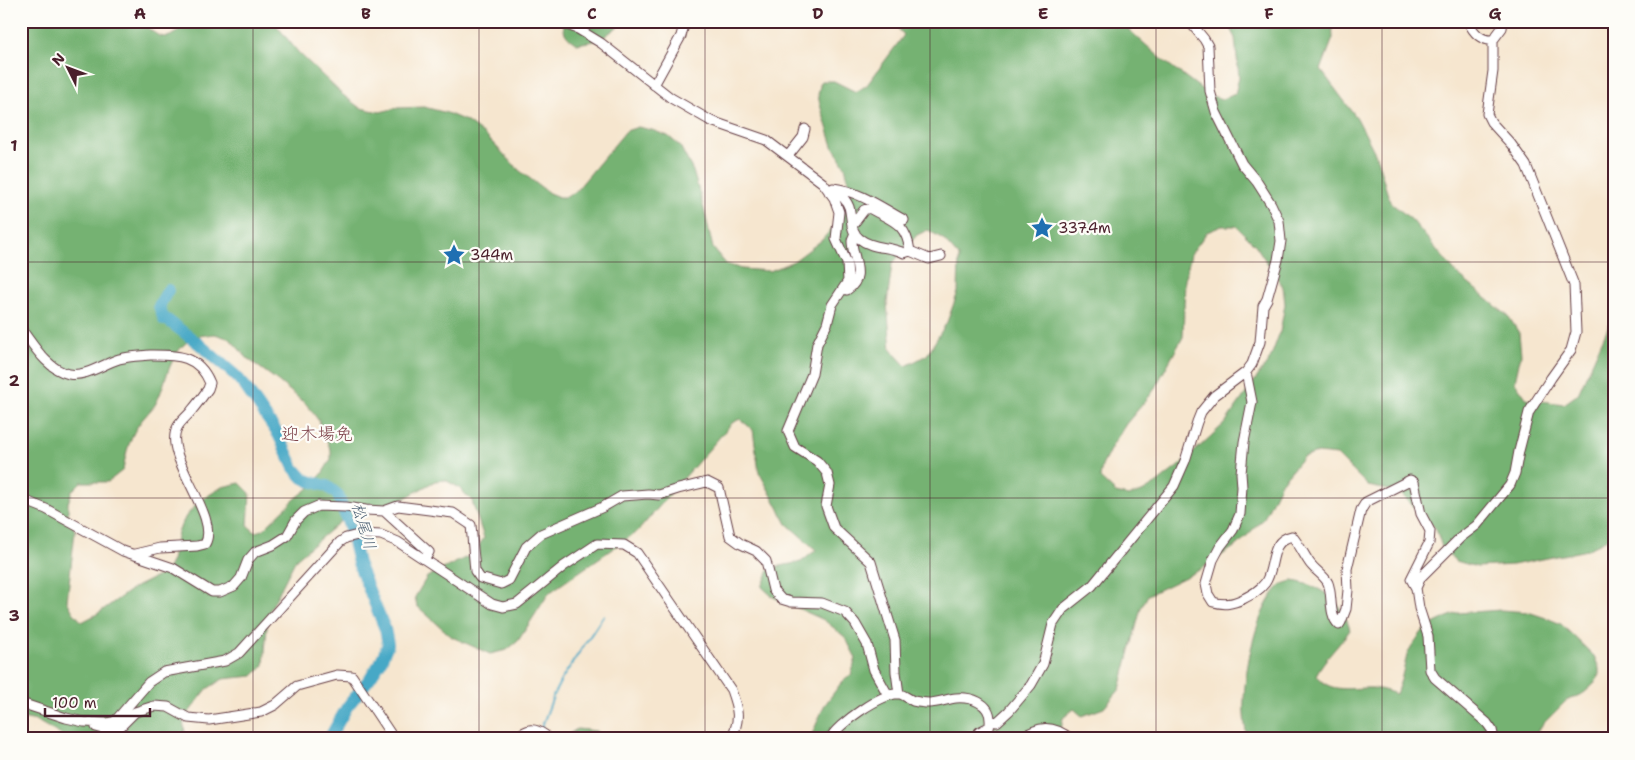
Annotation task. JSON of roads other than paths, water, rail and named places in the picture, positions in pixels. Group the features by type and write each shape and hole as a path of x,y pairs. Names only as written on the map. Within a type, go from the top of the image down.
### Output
{"street":[{"path":"557,21 578,29 601,42 672,98 711,121 766,140 823,183 834,198 839,212 836,240 847,262 848,281 832,305 827,324 817,344 812,374 788,431 795,447 817,461 827,473 830,485 826,506 834,528 871,562 895,640 899,694"},
{"path":"654,85 680,36 685,21"},
{"path":"976,739 980,732 990,724 997,722 1010,711 1031,685 1043,664 1053,624 1063,609 1092,586 1174,486 1185,461 1196,422 1201,412 1214,396 1246,372 1252,364 1260,342 1263,306 1278,260 1281,241 1279,221 1257,182 1242,164 1219,119 1210,91 1208,46 1189,21"},
{"path":"1468,21 1482,38 1493,40"},
{"path":"1480,21 1492,21"},
{"path":"1416,588 1420,578 1460,538 1477,525 1510,485 1515,473 1529,412 1571,350 1576,332 1574,285 1526,165 1511,144 1491,122 1487,114 1493,71 1493,40 1502,28 1503,21"},
{"path":"788,156 803,137 805,129"},
{"path":"829,192 833,188 844,189 867,199 904,220"},
{"path":"829,192 837,192 848,205 853,229 852,241 858,276 851,288 837,298"},
{"path":"853,229 864,210 869,208 902,227 909,239 910,251"},
{"path":"853,229 859,239 872,245 896,249 904,253 910,251 928,259 941,256"},
{"path":"22,330 38,352 62,372 70,374 83,374 121,358 176,355 189,359 207,374 210,383 208,389 176,428 175,439 179,460 198,501 208,529 208,538 205,544 197,546 160,548 135,554"},
{"path":"1246,372 1252,402 1244,442 1240,514 1233,530 1213,560 1206,584 1208,594 1213,602 1231,604 1256,592 1268,577 1276,548 1284,538 1292,536 1309,562 1328,583 1336,622 1339,625 1346,609 1348,590 1346,569 1361,510 1366,502 1410,480 1414,482 1421,514 1430,531 1429,543 1411,579 1416,588 1419,608 1428,636 1430,670 1435,678 1487,723 1492,730 1494,739"},
{"path":"21,499 46,510 123,551 173,568 212,592 220,592 234,586 241,578 248,560 255,552 273,545 286,536 296,520 304,512 318,506 384,510 398,506 453,513 471,525 475,571 480,578 501,584 509,580 526,547 541,534 603,507 622,496 659,495 707,482 719,488 730,536 740,544 756,551 766,560 773,590 781,599 791,602 822,603 845,612 855,623 868,644 874,670 888,695"},
{"path":"384,510 429,552 425,559"},
{"path":"84,722 104,724 115,721 149,682 164,672 225,661 239,653 340,542 346,538 362,534 381,535 398,542 492,604 503,607 517,604 564,566 597,544 624,545 637,552 731,690 739,712 737,728 731,739"},
{"path":"21,703 111,731 118,730 135,712 154,706 168,706 188,718 209,720 261,712 275,705 297,686 337,675 352,676 394,739"},
{"path":"830,739 832,734 850,718 888,695 899,694 915,702 930,703 956,698 969,698 983,704 988,712 990,724 985,739"},
{"path":"1019,739 1028,733 1052,728 1071,739"},
{"path":"513,739 530,729 536,729 545,735 546,739"}],"waterway":[{"name":"松尾川","path":"168,290 159,306 164,320 166,319 199,344 244,385 278,434 294,468 303,478 327,486 338,495 350,529 358,563 385,629 388,644 380,663 347,707 329,739"},
{"path":"541,729 561,680 604,615"}],"place":[{"name":"337.4m","path":"1042,228"},
{"name":"344m","path":"454,255"}],"district":[{"name":"迎木場免","path":"317,434"}]}
